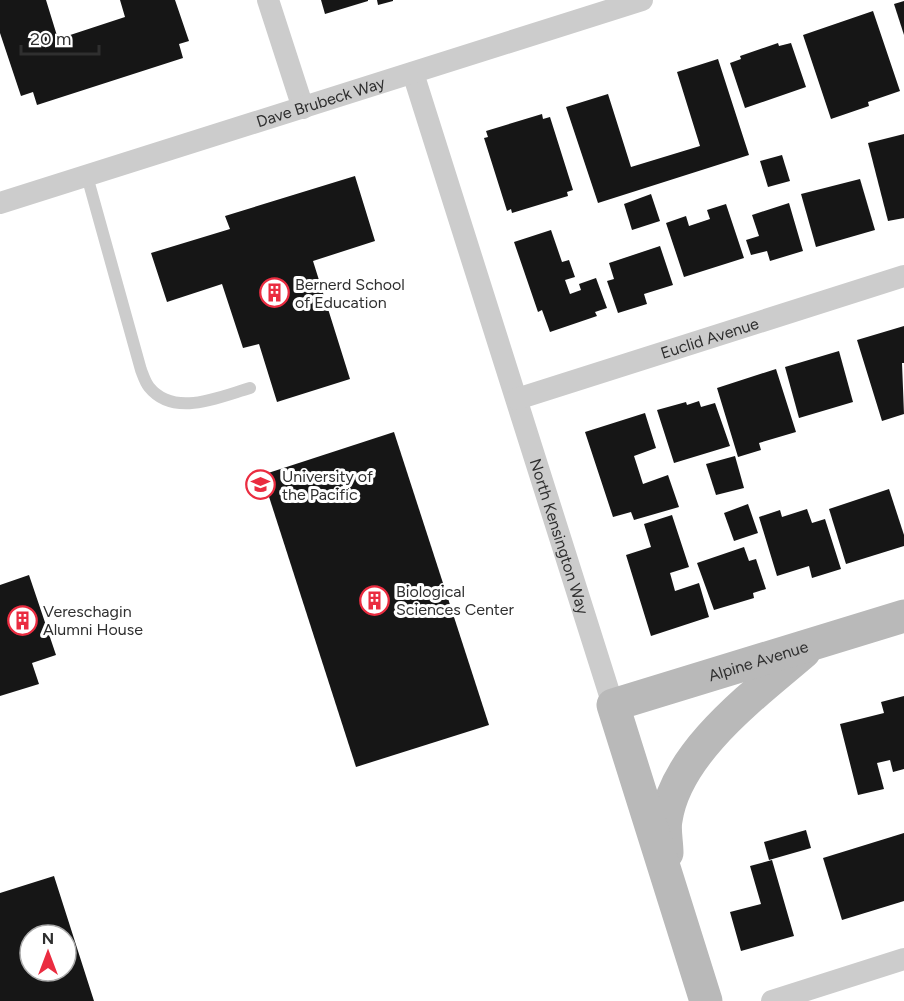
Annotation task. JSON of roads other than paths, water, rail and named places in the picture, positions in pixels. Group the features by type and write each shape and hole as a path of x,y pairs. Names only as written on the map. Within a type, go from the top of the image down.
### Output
{"street":[{"path":"268,0 303,108"},
{"name":"Dave Brubeck Way","path":"0,203 642,0"},
{"name":"North Kensington Way","path":"413,73 706,1001"},
{"name":"Euclid Avenue","path":"517,399 904,276"},
{"name":"Alpine Avenue","path":"613,705 904,616"},
{"path":"669,884 665,822 682,775 707,742 742,705 814,643"},
{"path":"772,1001 904,959"}],"lane":[{"path":"87,176 141,369 149,387 163,397 181,403 199,404 250,388"}],"place":[{"name":"Bernerd School of Education","path":"274,293"},
{"name":"University of the Pacific","path":"261,485"},
{"name":"Biological Sciences Center","path":"375,600"},
{"name":"Vereschagin Alumni House","path":"22,620"}]}
